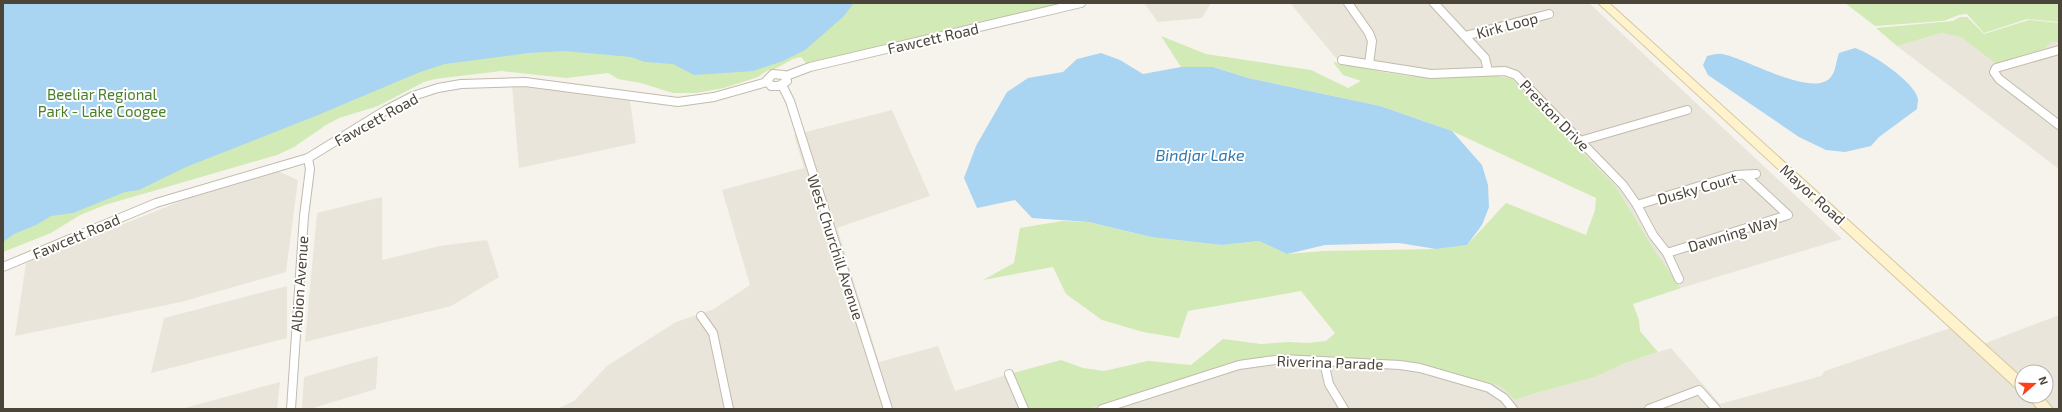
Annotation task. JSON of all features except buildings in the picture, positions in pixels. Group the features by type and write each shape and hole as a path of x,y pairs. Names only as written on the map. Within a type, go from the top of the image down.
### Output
{"main road":[{"name":"Mayor Road","path":"1603,3 2014,379"}],"street":[{"name":"Fawcett Road","path":"786,76 810,67 1081,3"},
{"path":"1348,3 1369,33 1372,41 1368,64"},
{"path":"1434,3 1486,58 1488,71"},
{"name":"Kirk Loop","path":"1465,36 1549,14"},
{"path":"2059,50 1996,68 1994,72 1999,80 2059,125"},
{"name":"Preston Drive","path":"1342,60 1431,74 1505,71 1522,80 1623,185 1637,205 1653,235 1667,253 1679,279"},
{"path":"780,73 786,76 786,81 782,85 773,87 767,82 768,78 773,74 780,73"},
{"name":"Fawcett Road","path":"3,267 156,204 308,158 386,110 413,96 438,88 461,84 525,82 678,102 714,98 767,82"},
{"name":"West Churchill Avenue","path":"782,85 790,101 888,409"},
{"path":"1580,141 1687,110"},
{"name":"Albion Avenue","path":"291,409 304,216 310,169 308,158"},
{"name":"Dusky Court","path":"1637,205 1736,175 1756,174"},
{"name":"Dawning Way","path":"1667,253 1788,215 1745,175"},
{"path":"701,316 713,333 729,409"},
{"name":"Riverina Parade","path":"1102,409 1239,365 1282,359 1420,368 1489,388 1504,398 1513,409"},
{"path":"1324,362 1329,384 1344,409"},
{"path":"1009,374 1024,409"},
{"path":"1649,409 1700,390 1716,409"}],"shaded area":[{"path":"1144,3 1211,3 1202,18 1158,22"},
{"path":"1290,3 1589,3 1842,239 1681,288 1655,251 1616,187 1512,79 1498,75 1434,78 1418,77 1341,64"},
{"path":"1941,33 1961,37 1996,64 2051,42 2059,42 2059,169 1897,46"},
{"path":"512,85 630,101 636,143 519,168"},
{"path":"892,110 930,196 837,228 879,362 938,346 955,391 1013,373 1029,409 557,409 574,401 607,366 676,322 714,309 750,285 722,190 804,168 794,135"},
{"path":"277,171 298,180 286,272 181,302 15,336 26,263 209,190"},
{"path":"382,197 382,260 440,246 487,240 499,277 451,306 305,342 317,213"},
{"path":"287,286 287,338 151,373 164,318"},
{"path":"2059,315 2059,409 1088,409 1230,363 1251,358 1275,355 1400,360 1414,362 1503,387 1515,400 1595,377 1625,363 1671,348 1720,404 1821,376 1825,371 1956,326 1978,346"},
{"path":"378,356 376,389 310,409 302,409 304,377"},
{"path":"280,382 277,409 181,409"}],"green space":[{"name":"Beeliar Regional Park - Lake Coogee","path":"3,3 1068,3 807,64 801,57 793,59 773,70 768,70 758,77 724,88 696,93 673,93 641,83 618,79 608,73 566,78 501,71 435,79 424,82 378,106 339,118 294,147 277,155 105,205 80,215 51,233 3,252"},
{"path":"1845,3 2059,3 2059,22 2027,19 1984,33 1967,14 1942,21 1875,26"},
{"path":"1960,17 1967,17 1984,34 2029,20 2059,23 2059,42 2051,42 2046,48 1996,64 1961,37 1941,33 1897,46 1876,28 1953,21"},
{"path":"1161,36 1206,54 1311,70 1348,88 1361,81 1343,75 1333,62 1396,74 1421,77 1443,78 1482,75 1512,79 1616,187 1655,251 1681,288 1633,304 1639,320 1640,331 1658,352 1625,363 1595,377 1515,400 1503,388 1494,384 1400,360 1293,356 1251,359 1230,363 1088,409 1029,409 1013,373 1061,360 1083,368 1104,371 1148,361 1191,365 1223,339 1261,344 1288,342 1308,343 1326,341 1335,333 1301,291 1188,311 1179,338 1143,332 1102,320 1066,294 1053,267 983,280 1014,263 1020,228 1062,221 1089,222 1151,237 1222,245 1259,241 1287,254 1324,251 1436,249 1467,245 1506,203 1586,235 1595,210 1596,198 1452,131 1380,106 1248,78 1213,67 1181,67"}],"water":[{"name":"Beeliar Regional Park - Lake Coogee","path":"3,3 854,3 843,17 805,50 783,61 753,71 694,75 673,64 645,62 631,57 564,51 528,53 445,64 420,72 318,115 186,167 139,190 125,192 73,213 51,216 36,225 14,234 3,242"},
{"path":"1855,48 1881,62 1901,77 1915,92 1918,101 1917,109 1879,137 1871,146 1845,152 1826,150 1799,137 1708,75 1703,65 1707,56 1720,54 1733,57 1794,80 1808,83 1821,83 1832,76 1839,53"},
{"name":"Bindjar Lake","path":"1101,53 1120,60 1143,74 1181,67 1213,67 1248,78 1380,106 1452,131 1482,165 1488,185 1489,207 1482,225 1467,245 1436,249 1399,243 1325,245 1287,254 1259,241 1222,245 1151,237 1089,222 1032,218 1015,200 977,208 964,178 976,146 1007,92 1028,78 1063,72 1077,59"}]}
